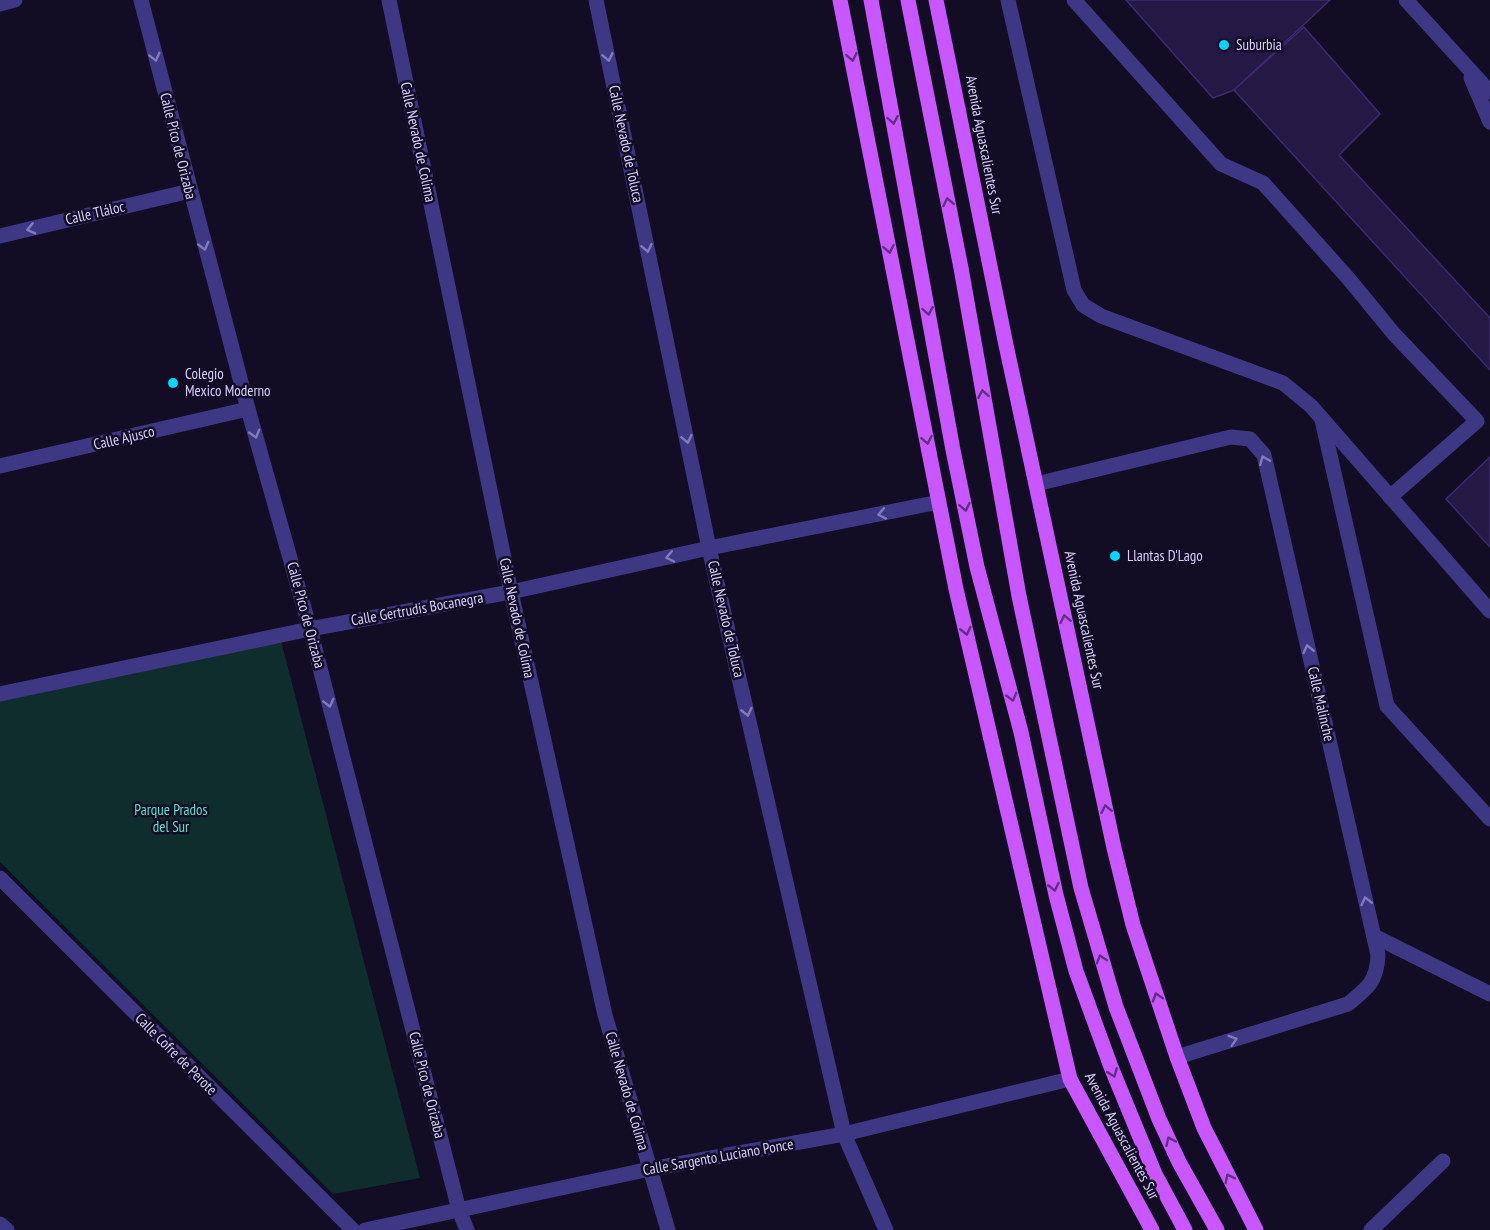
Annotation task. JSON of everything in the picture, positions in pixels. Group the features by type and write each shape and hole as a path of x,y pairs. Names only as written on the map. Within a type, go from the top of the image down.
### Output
{"main road":[{"name":"Avenida Aguascalientes Sur","path":"840,0 956,590 1070,1079 1152,1230"},
{"name":"Avenida Aguascalientes Sur","path":"871,0 953,450 977,567 1021,732 1056,895 1077,971 1111,1067 1155,1174 1185,1230"},
{"path":"908,0 961,268 1019,596 1081,888 1113,996 1159,1119 1179,1162 1217,1230"},
{"name":"Avenida Aguascalientes Sur","path":"936,0 1036,484 1114,848 1133,925 1177,1057 1204,1128 1256,1230"}],"street":[{"path":"0,4 15,0"},
{"name":"Calle Pico de Orizaba","path":"141,0 248,410 310,629 466,1230"},
{"name":"Calle Nevado de Colima","path":"389,0 511,592 605,1015 668,1230"},
{"name":"Calle Nevado de Toluca","path":"596,0 709,548 844,1134 886,1230"},
{"path":"1008,0 1074,290 1083,305 1101,316 1283,383 1311,406 1490,610"},
{"path":"1074,0 1221,164 1263,183 1348,278 1394,334 1477,421 1390,497"},
{"path":"1406,0 1490,92"},
{"path":"1465,64 1490,122"},
{"name":"Calle Tláloc","path":"0,236 190,191"},
{"name":"Calle Ajusco","path":"0,466 248,410"},
{"path":"1322,420 1387,706 1490,819"},
{"name":"Calle Malinche","path":"1036,484 1231,436 1250,439 1264,455 1374,936 1378,955 1378,971 1368,988 1348,1004 1177,1057"},
{"name":"Calle Gertrudis Bocanegra","path":"0,694 310,629 511,592 709,548 939,502"},
{"name":"Calle Cofre de Perote","path":"0,878 353,1230"},
{"path":"1374,936 1490,994"},
{"name":"Calle Sargento Luciano Ponce","path":"364,1230 650,1168 844,1134 1070,1079"},
{"path":"1371,1230 1443,1161"},
{"path":"0,1224 7,1230"}],"green space":[{"name":"Parque Prados del Sur","path":"281,641 420,1178 333,1194 0,862 0,698"}],"building":[{"name":"Suburbia","path":"1126,0 1330,0 1234,90 1213,98"},
{"path":"1304,27 1380,114 1339,155 1490,318 1490,370 1234,90"},
{"path":"1490,457 1490,547 1446,499"}],"place":[{"name":"Suburbia","path":"1224,45"},
{"name":"Colegio Mexico Moderno","path":"173,383"},
{"name":"Llantas D'Lago","path":"1115,556"}]}
